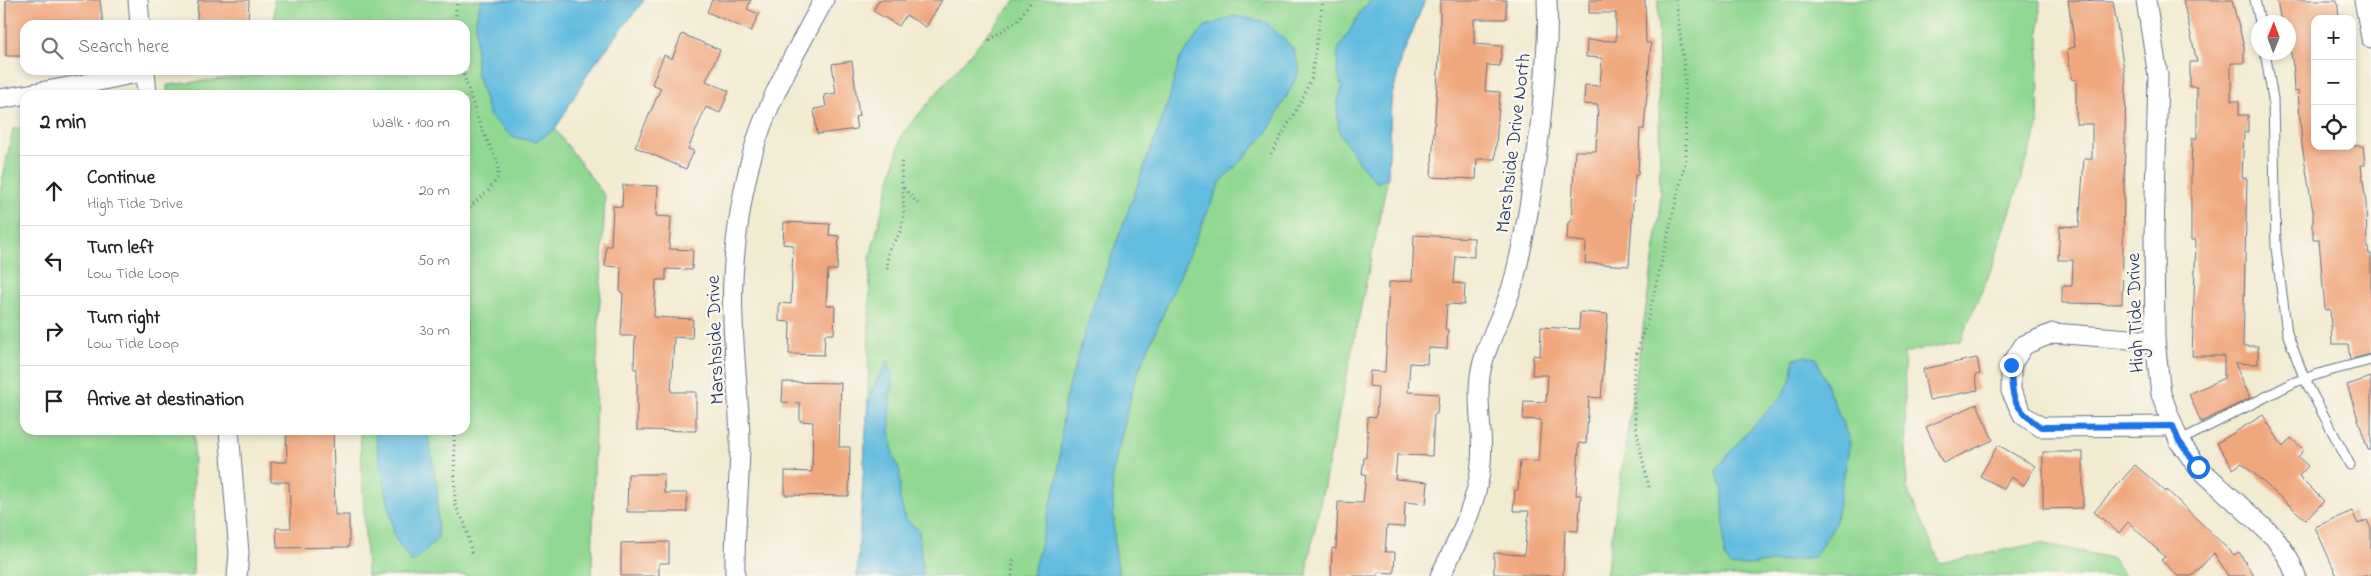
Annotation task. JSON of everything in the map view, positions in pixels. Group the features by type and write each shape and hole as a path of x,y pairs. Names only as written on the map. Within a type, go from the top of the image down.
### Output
{"street":[{"path":"138,0 140,20"},
{"name":"Marshside Drive","path":"735,576 740,464 739,390 732,319 737,237 748,178 763,123 793,55 824,0"},
{"name":"Marshside Drive North","path":"1440,576 1468,517 1482,464 1480,377 1485,356 1513,283 1531,209 1543,95 1548,22 1547,0"},
{"name":"High Tide Drive","path":"2146,0 2158,76 2154,236 2155,341 2160,394 2176,433 2198,467 2274,537 2289,559 2296,576"},
{"path":"2364,0 2371,38"},
{"path":"51,90 123,75"},
{"path":"145,75 147,90"},
{"path":"0,99 20,96"},
{"path":"2155,341 2053,334 2024,345 2011,365 2011,391 2023,415 2041,427 2176,433"},
{"path":"228,435 239,553 237,576"}],"lane":[{"path":"2255,0 2258,15"},
{"path":"2266,60 2273,98 2276,248 2287,332 2305,380 2350,464"},
{"path":"2176,433 2295,382 2371,360"}],"path":[{"path":"455,20 456,0"},
{"path":"989,40 1018,20 1032,0"},
{"path":"1271,154 1301,102 1311,79 1323,0"},
{"path":"1649,487 1638,438 1632,377 1636,351 1647,323 1686,159 1685,76 1676,0"},
{"path":"464,75 469,90"},
{"path":"470,94 480,125 498,163 498,177 488,191 470,207"},
{"path":"902,158 900,177 904,188 919,205"},
{"path":"887,269 888,252 901,230 904,188"},
{"path":"454,435 455,505 465,524 472,555"},
{"path":"1012,576 1014,560"}],"green space":[{"path":"274,0 644,0 590,70 555,129 605,196 596,380 592,576 367,576 360,435 470,435 470,90 167,90 167,85 259,75 470,75 470,20 275,20"},
{"path":"1016,0 1425,0 1403,54 1391,99 1388,177 1309,557 1307,576 857,576 868,400 870,257 902,134"},
{"path":"1658,0 2040,0 2038,127 1991,270 1960,341 1904,353 1907,489 1940,563 2040,543 2112,558 2124,576 1606,576 1660,213"},
{"path":"20,128 20,435 194,435 193,576 0,576 0,192 13,129"}],"water":[{"path":"481,0 644,0 590,70 555,129 537,141 514,138 490,117 476,72 476,19"},
{"path":"1372,0 1425,0 1403,54 1391,99 1388,177 1377,183 1358,161 1339,132 1337,105 1342,88 1337,71 1338,50 1363,8"},
{"path":"1234,16 1266,22 1293,48 1300,71 1267,133 1220,183 1135,379 1112,476 1115,548 1119,576 1032,576 1058,477 1064,403 1094,303 1168,103 1180,58 1204,27"},
{"path":"1806,356 1816,358 1850,442 1835,524 1814,557 1732,567 1724,557 1723,491 1716,470 1742,438 1772,407 1788,386 1793,369 1793,359"},
{"path":"888,361 894,379 890,397 890,430 893,455 900,471 900,499 906,520 919,530 923,576 857,576 868,400 876,381"},
{"path":"375,435 428,435 437,488 438,538 412,563 395,538"}],"building":[{"path":"6,0 100,0 102,20 20,20 20,56 6,56"},
{"path":"198,0 249,0 248,20 197,20"},
{"path":"712,0 751,0 747,9 759,14 751,31 707,12"},
{"path":"879,0 942,0 926,27 906,15 899,26 873,11"},
{"path":"1440,0 1506,0 1506,19 1474,19 1474,44 1502,46 1500,66 1487,65 1485,91 1500,92 1495,159 1477,159 1476,179 1431,177 1440,42"},
{"path":"1589,0 1645,0 1646,43 1651,43 1644,129 1640,129 1638,175 1635,175 1629,266 1585,263 1586,242 1567,240 1568,222 1571,222 1575,151 1596,151 1598,105 1584,104 1585,85 1600,86 1602,58 1586,57 1587,40 1616,41 1616,13 1589,13"},
{"path":"2068,0 2113,1 2126,82 2122,304 2062,303 2062,286 2072,286 2073,260 2058,260 2060,226 2079,227 2084,159 2092,159 2092,124 2076,124 2076,79 2072,80 2067,49 2075,47"},
{"path":"2183,0 2232,0 2244,47 2244,63 2231,63 2231,101 2239,101 2239,115 2248,115 2248,132 2244,132 2242,178 2247,178 2243,346 2258,346 2258,364 2235,363 2250,398 2201,422 2189,394 2224,378 2224,356 2192,356 2196,240 2191,240 2191,170 2192,138 2197,138 2197,87 2190,87 2190,62 2197,62"},
{"path":"2277,0 2337,0 2339,15 2311,15 2311,150 2356,150 2356,146 2363,146 2365,165 2361,165 2366,203 2367,248 2369,254 2371,254 2371,354 2350,359 2348,344 2332,344 2330,309 2325,310 2319,240 2313,240 2313,212 2302,145 2298,91 2294,92 2292,60 2296,60 2296,15 2280,15"},
{"path":"682,34 720,50 706,81 729,91 720,113 706,107 688,149 694,151 686,169 635,147 661,88 652,84 664,55 672,59"},
{"path":"852,61 859,116 855,117 857,129 817,134 814,109 826,107 824,95 836,93 832,64"},
{"path":"623,185 658,186 656,216 671,217 669,249 693,250 692,270 666,269 666,280 656,280 654,317 693,319 692,338 674,337 671,392 696,392 696,431 637,430 637,369 634,369 635,336 621,336 623,293 620,292 621,267 605,266 606,246 611,246 613,206 622,207"},
{"path":"784,222 830,224 829,235 839,236 837,270 828,270 826,305 835,306 834,334 825,334 824,355 789,354 790,322 779,321 779,303 791,304 793,245 783,244"},
{"path":"1414,235 1474,238 1474,257 1456,256 1454,283 1465,284 1464,305 1447,304 1445,329 1448,330 1447,349 1428,348 1427,364 1410,363 1408,392 1439,394 1437,414 1434,414 1432,456 1397,455 1395,479 1428,482 1426,504 1405,502 1404,527 1387,526 1385,552 1395,552 1394,573 1378,572 1378,576 1331,576 1332,548 1336,549 1338,502 1363,503 1366,474 1362,474 1364,458 1366,458 1368,416 1376,417 1378,387 1369,386 1370,371 1385,372 1389,282 1412,281"},
{"path":"1580,312 1608,314 1601,398 1589,397 1586,444 1579,443 1576,495 1581,495 1578,531 1565,530 1563,576 1494,574 1494,553 1524,555 1529,511 1513,511 1515,490 1518,490 1520,461 1538,462 1541,420 1523,419 1524,401 1546,402 1548,375 1532,375 1533,355 1540,356 1541,327 1579,329"},
{"path":"1977,358 1980,374 1975,375 1978,390 1929,400 1923,369"},
{"path":"2371,377 2371,450 2368,450 2347,385"},
{"path":"783,382 841,383 839,447 850,447 849,496 785,495 785,471 812,472 813,422 800,421 800,403 782,402"},
{"path":"1977,404 1993,440 1943,463 1926,427"},
{"path":"2263,415 2283,447 2291,438 2304,450 2298,457 2308,466 2299,476 2324,501 2306,520 2242,463 2233,469 2217,443"},
{"path":"286,435 333,435 335,515 349,515 349,547 277,548 276,528 291,528 289,482 271,482 271,462 287,462"},
{"path":"1998,445 2035,466 2024,485 2011,477 2004,489 1980,476"},
{"path":"2043,452 2083,452 2083,508 2043,509"},
{"path":"2135,465 2166,492 2167,490 2234,555 2239,552 2254,576 2228,576 2214,553 2192,576 2178,576 2161,560 2165,557 2128,522 2119,533 2094,512"},
{"path":"628,474 664,474 664,493 687,493 687,512 627,512"},
{"path":"2352,511 2358,524 2367,520 2371,529 2371,576 2337,576 2315,527"},
{"path":"669,542 669,563 659,563 659,576 621,576 621,543"}],"route":[{"path":"2011,365 2011,391 2023,415 2041,427 2173,426 2179,441 2198,467"}]}
